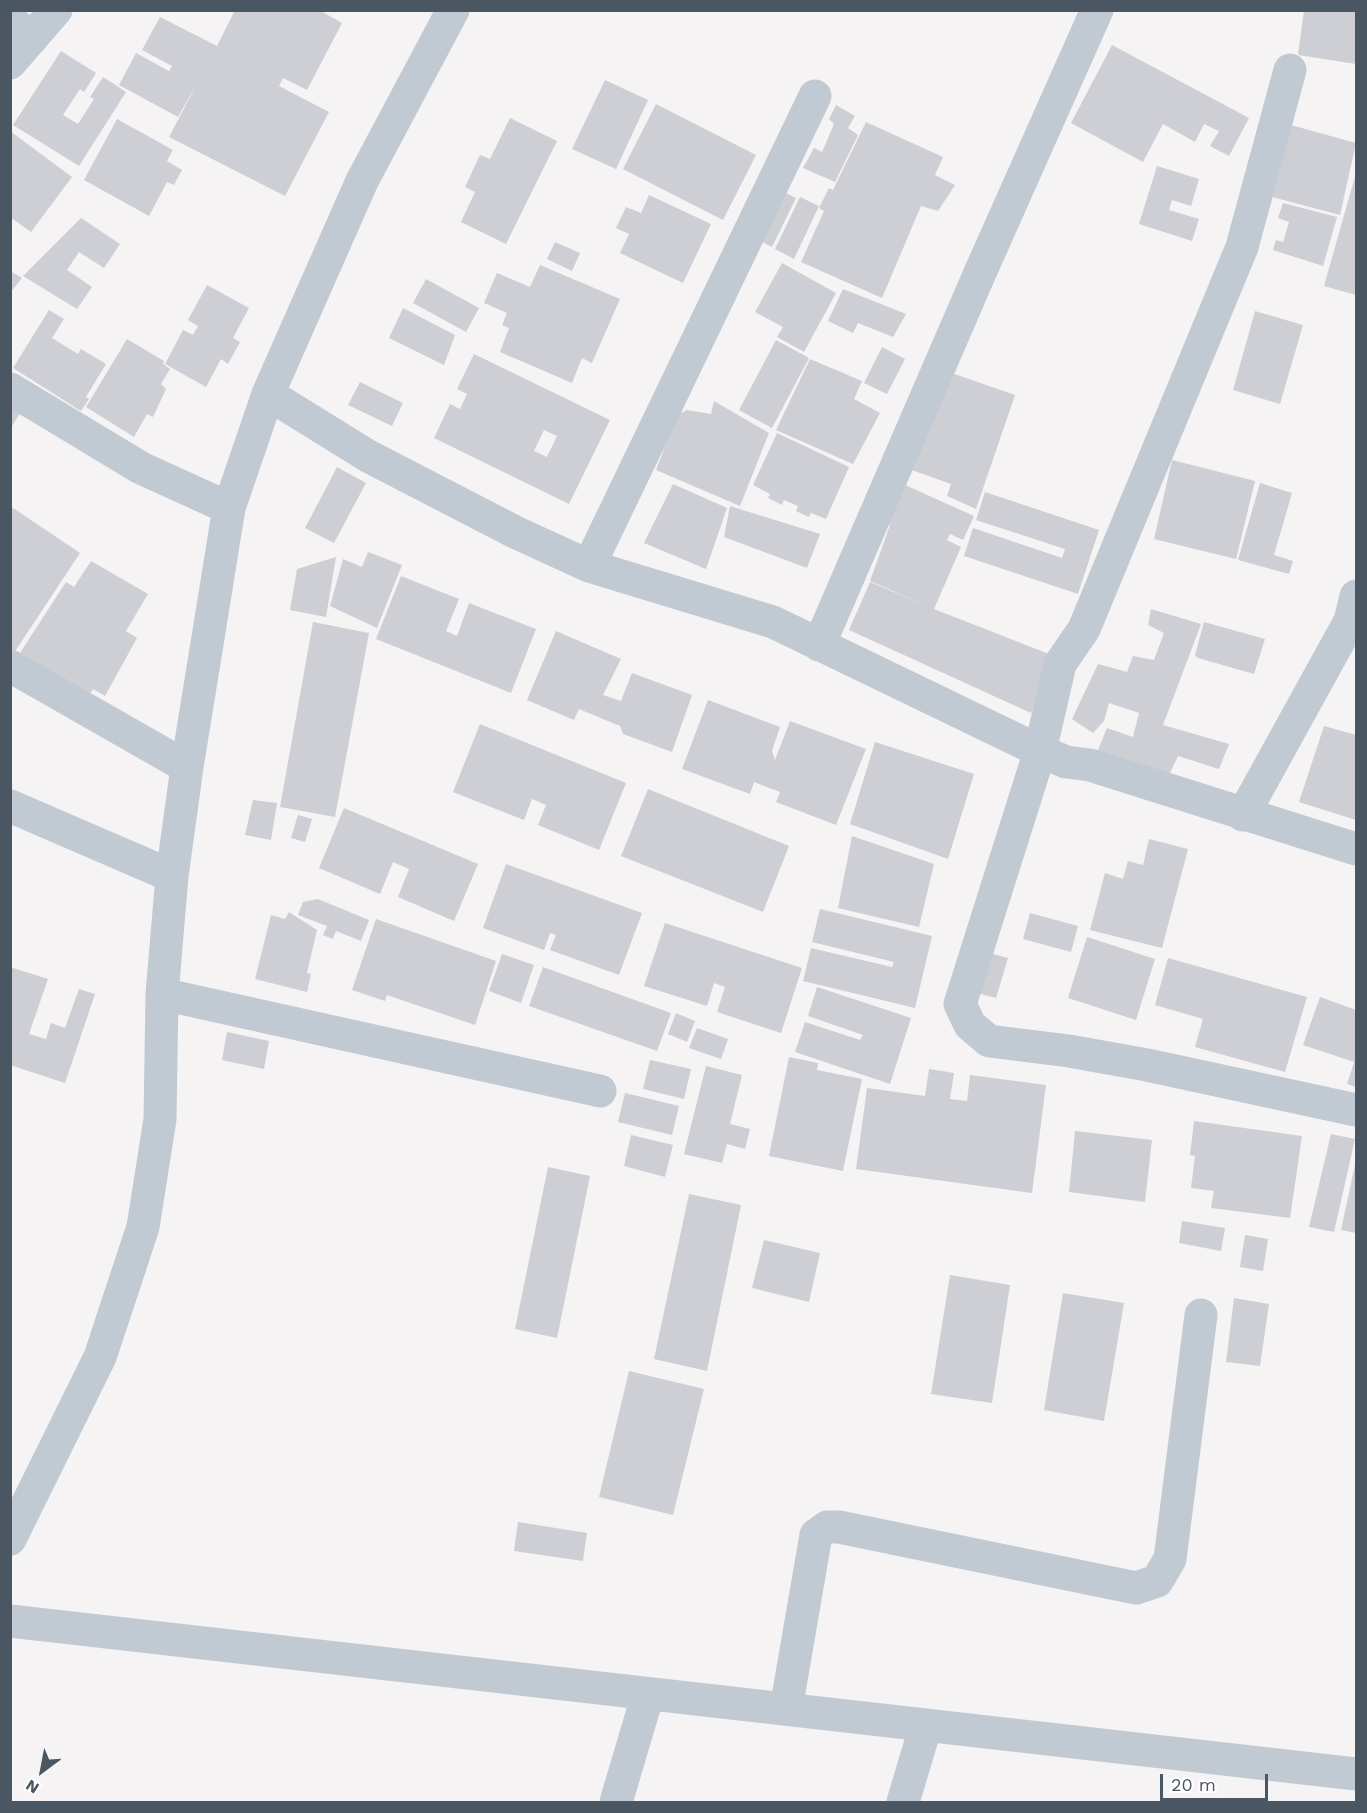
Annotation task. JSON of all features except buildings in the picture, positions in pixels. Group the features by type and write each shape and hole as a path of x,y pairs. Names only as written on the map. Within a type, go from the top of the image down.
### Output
{"street":[{"path":"10,63 21,29 56,10"},
{"path":"10,1539 100,1357 142,1227 160,1119 162,994 172,876 187,767 230,508 268,394 362,181 453,10"},
{"path":"819,645 974,285 1097,10"},
{"path":"1290,70 1242,247 1084,629 1060,664 1040,751 960,1004 970,1025 989,1041 1069,1051 1147,1065 1356,1110"},
{"path":"589,566 815,96"},
{"path":"10,389 141,468 230,508"},
{"path":"268,394 368,456 514,532 589,566 773,622 1066,762 1090,765 1356,849"},
{"path":"1243,814 1354,612"},
{"path":"10,666 187,767"},
{"path":"10,806 172,876"},
{"path":"162,994 600,1091"},
{"path":"786,1709 816,1535 827,1527 839,1527 1137,1588 1157,1581 1170,1559 1201,1315"},
{"path":"10,1621 1356,1774"},
{"path":"616,1803 648,1694"},
{"path":"903,1803 926,1725"}]}
